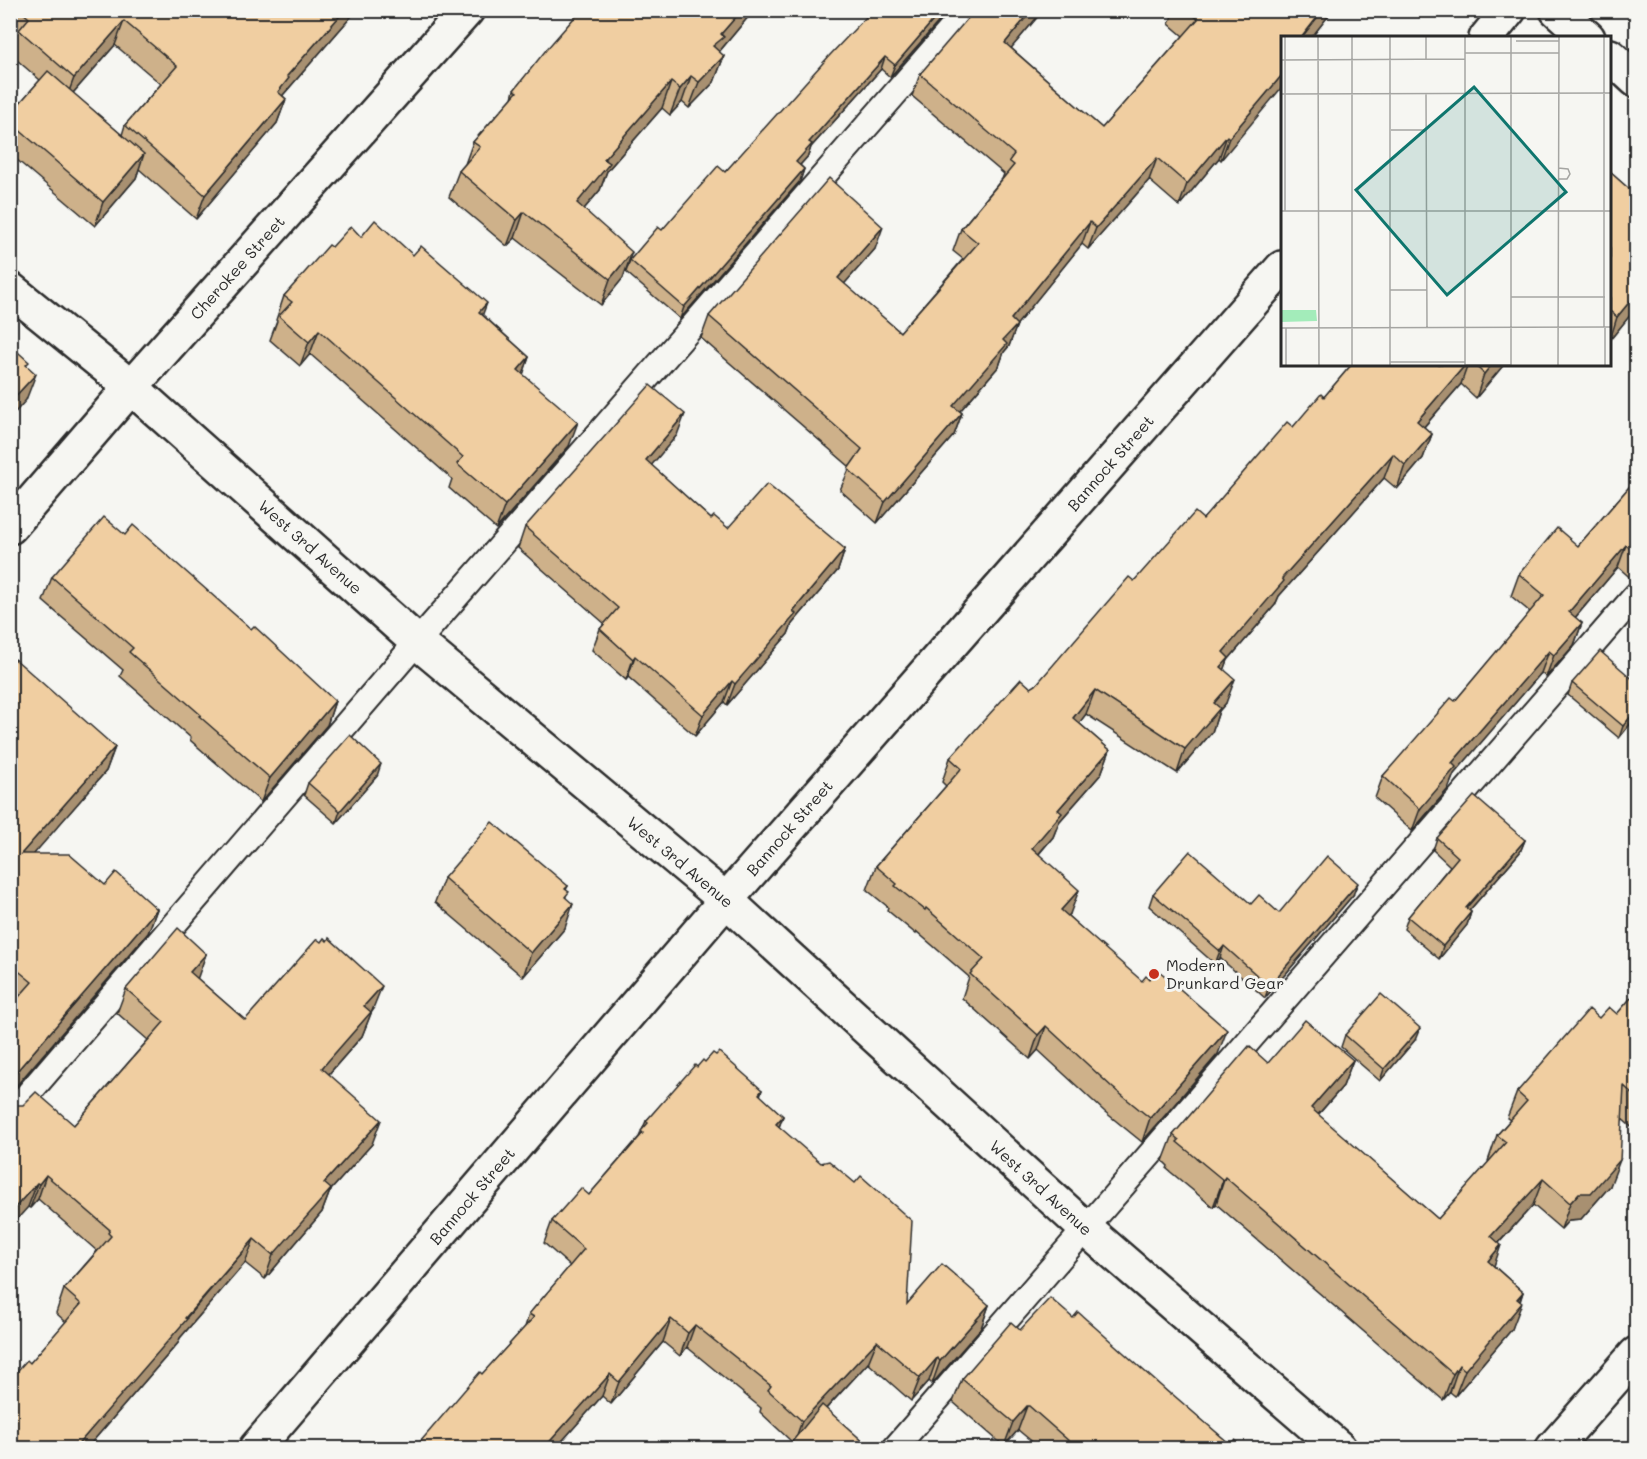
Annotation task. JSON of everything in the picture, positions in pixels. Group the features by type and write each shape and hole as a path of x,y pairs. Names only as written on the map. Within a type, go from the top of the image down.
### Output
{"street":[{"name":"Cherokee Street","path":"10,527 130,387 467,10"},
{"path":"1488,36 1509,10"},
{"path":"1557,10 1586,36"},
{"path":"1611,57 1636,80"},
{"name":"Bannock Street","path":"256,1449 726,900 1281,269"},
{"name":"West 3rd Avenue","path":"10,289 130,387 417,642 726,900 1085,1228 1339,1449"},
{"path":"1553,1449 1636,1354"}],"lane":[{"path":"10,1115 417,642 968,10"},
{"path":"895,1449 1636,595"}],"building":[{"path":"20,10 345,10 287,76 289,78 278,92 286,99 205,195 125,125 177,66 124,21 74,78 19,30 29,18"},
{"path":"581,10 742,10 721,34 724,37 713,46 724,56 699,82 691,76 680,89 671,82 604,159 610,163 577,203 632,252 610,279 524,212 517,220 459,171 480,147 473,142 517,92 514,90"},
{"path":"876,10 942,10 895,65 885,57 809,142 812,144 796,162 804,169 684,307 630,260 658,227 662,230 718,166 725,172 830,55 868,15 870,17"},
{"path":"975,10 1032,10 1005,43 1102,128 1198,19 1187,10 1323,10 1303,36 1281,36 1281,76 1187,184 1157,158 1096,228 1090,222 1011,319 1017,325 1003,340 1007,344 953,406 962,413 885,502 848,469 862,449 709,316 829,178 883,227 838,278 900,332 978,243 961,229 1014,165 1009,161 1014,154 920,74"},
{"path":"48,71 144,154 103,202 10,122 10,114"},
{"path":"1611,173 1636,195 1636,294 1617,317 1611,312"},
{"path":"375,220 413,255 421,246 487,303 479,312 529,357 518,370 578,422 505,505 457,464 463,457 319,330 309,342 279,316 292,302 284,296 329,245 332,247 351,226 361,237"},
{"path":"10,345 29,362 26,365 36,374 10,402"},
{"path":"1350,366 1464,366 1417,421 1432,434 1405,465 1393,454 1282,578 1284,581 1223,652 1229,658 1221,667 1235,679 1214,703 1220,708 1185,749 1095,690 1073,718 1110,750 1058,810 1062,813 1032,848 1079,890 1061,910 1142,981 1146,976 1149,979 1157,969 1227,1030 1150,1118 1113,1088 1046,1026 1038,1035 970,974 984,959 926,908 925,910 895,886 897,884 876,866 960,770 961,768 950,758 1021,679 1031,688 1036,685 1129,577 1134,581 1195,512 1203,519 1287,422 1293,427 1321,394 1324,397"},
{"path":"1476,366 1490,366 1484,374"},
{"path":"650,385 685,414 646,460 711,519 714,516 728,528 767,484 845,549 793,611 796,614 735,684 732,681 703,715 635,656 633,659 600,629 618,608 525,527"},
{"path":"1636,479 1636,554 1626,545 1569,612 1582,623 1554,655 1549,651 1452,763 1456,767 1420,809 1383,776 1451,698 1455,701 1544,595 1519,574 1557,528 1578,546"},
{"path":"104,517 125,535 133,525 251,629 254,626 335,701 270,778 129,652 133,648 52,577"},
{"path":"1600,651 1636,682 1636,710 1623,726 1572,683"},
{"path":"15,659 115,747 21,854 69,854 105,885 116,872 157,909 10,1079 10,1007 32,982 10,964 10,665"},
{"path":"350,735 381,764 340,811 308,783"},
{"path":"1474,796 1525,840 1466,908 1471,912 1443,946 1408,917 1458,857 1437,838"},
{"path":"492,822 568,886 565,889 569,892 565,897 573,904 531,953 444,878"},
{"path":"1190,851 1251,904 1259,895 1279,913 1327,856 1358,883 1269,986 1224,946 1220,951 1153,894"},
{"path":"178,928 206,954 190,972 245,1020 317,939 321,942 324,938 327,941 329,938 382,986 364,1006 371,1012 322,1068 381,1120 324,1183 331,1189 273,1255 254,1239 74,1449 10,1449 10,1379 27,1360 30,1363 81,1304 64,1289 111,1236 108,1233 110,1230 46,1175 10,1213 10,1102 23,1105 36,1092 74,1125 164,1022 126,989"},
{"path":"1636,992 1636,1097 1624,1086 1620,1160 1591,1193 1579,1193 1570,1203 1543,1179 1491,1236 1501,1245 1488,1261 1523,1292 1517,1299 1522,1303 1465,1370 1459,1365 1453,1374 1225,1177 1223,1180 1177,1142 1179,1140 1173,1135 1249,1046 1268,1063 1305,1020 1353,1060 1311,1108 1438,1219 1506,1142 1497,1135 1527,1101 1517,1092 1589,1009 1599,1018 1609,1007 1617,1014"},
{"path":"1381,994 1420,1028 1384,1069 1345,1035"},
{"path":"719,1052 762,1090 759,1094 783,1116 776,1124 821,1163 829,1161 855,1183 861,1176 912,1221 907,1304 942,1264 989,1305 940,1361 937,1358 920,1378 877,1341 802,1421 768,1390 771,1386 695,1325 688,1333 671,1319 619,1382 610,1374 543,1449 414,1449 480,1372 482,1374 534,1317 529,1314 584,1249 552,1221 581,1188 589,1195 643,1133 641,1131 648,1123 646,1121 695,1065 697,1067 713,1053 716,1055"},
{"path":"1050,1298 1073,1318 1078,1312 1230,1444 1234,1440 1244,1449 1078,1449 1029,1406 1013,1422 962,1379 1011,1322 1020,1330"},
{"path":"822,1405 867,1445 864,1449 786,1449"}],"place":[{"name":"Modern Drunkard Gear","path":"1154,974"}]}
